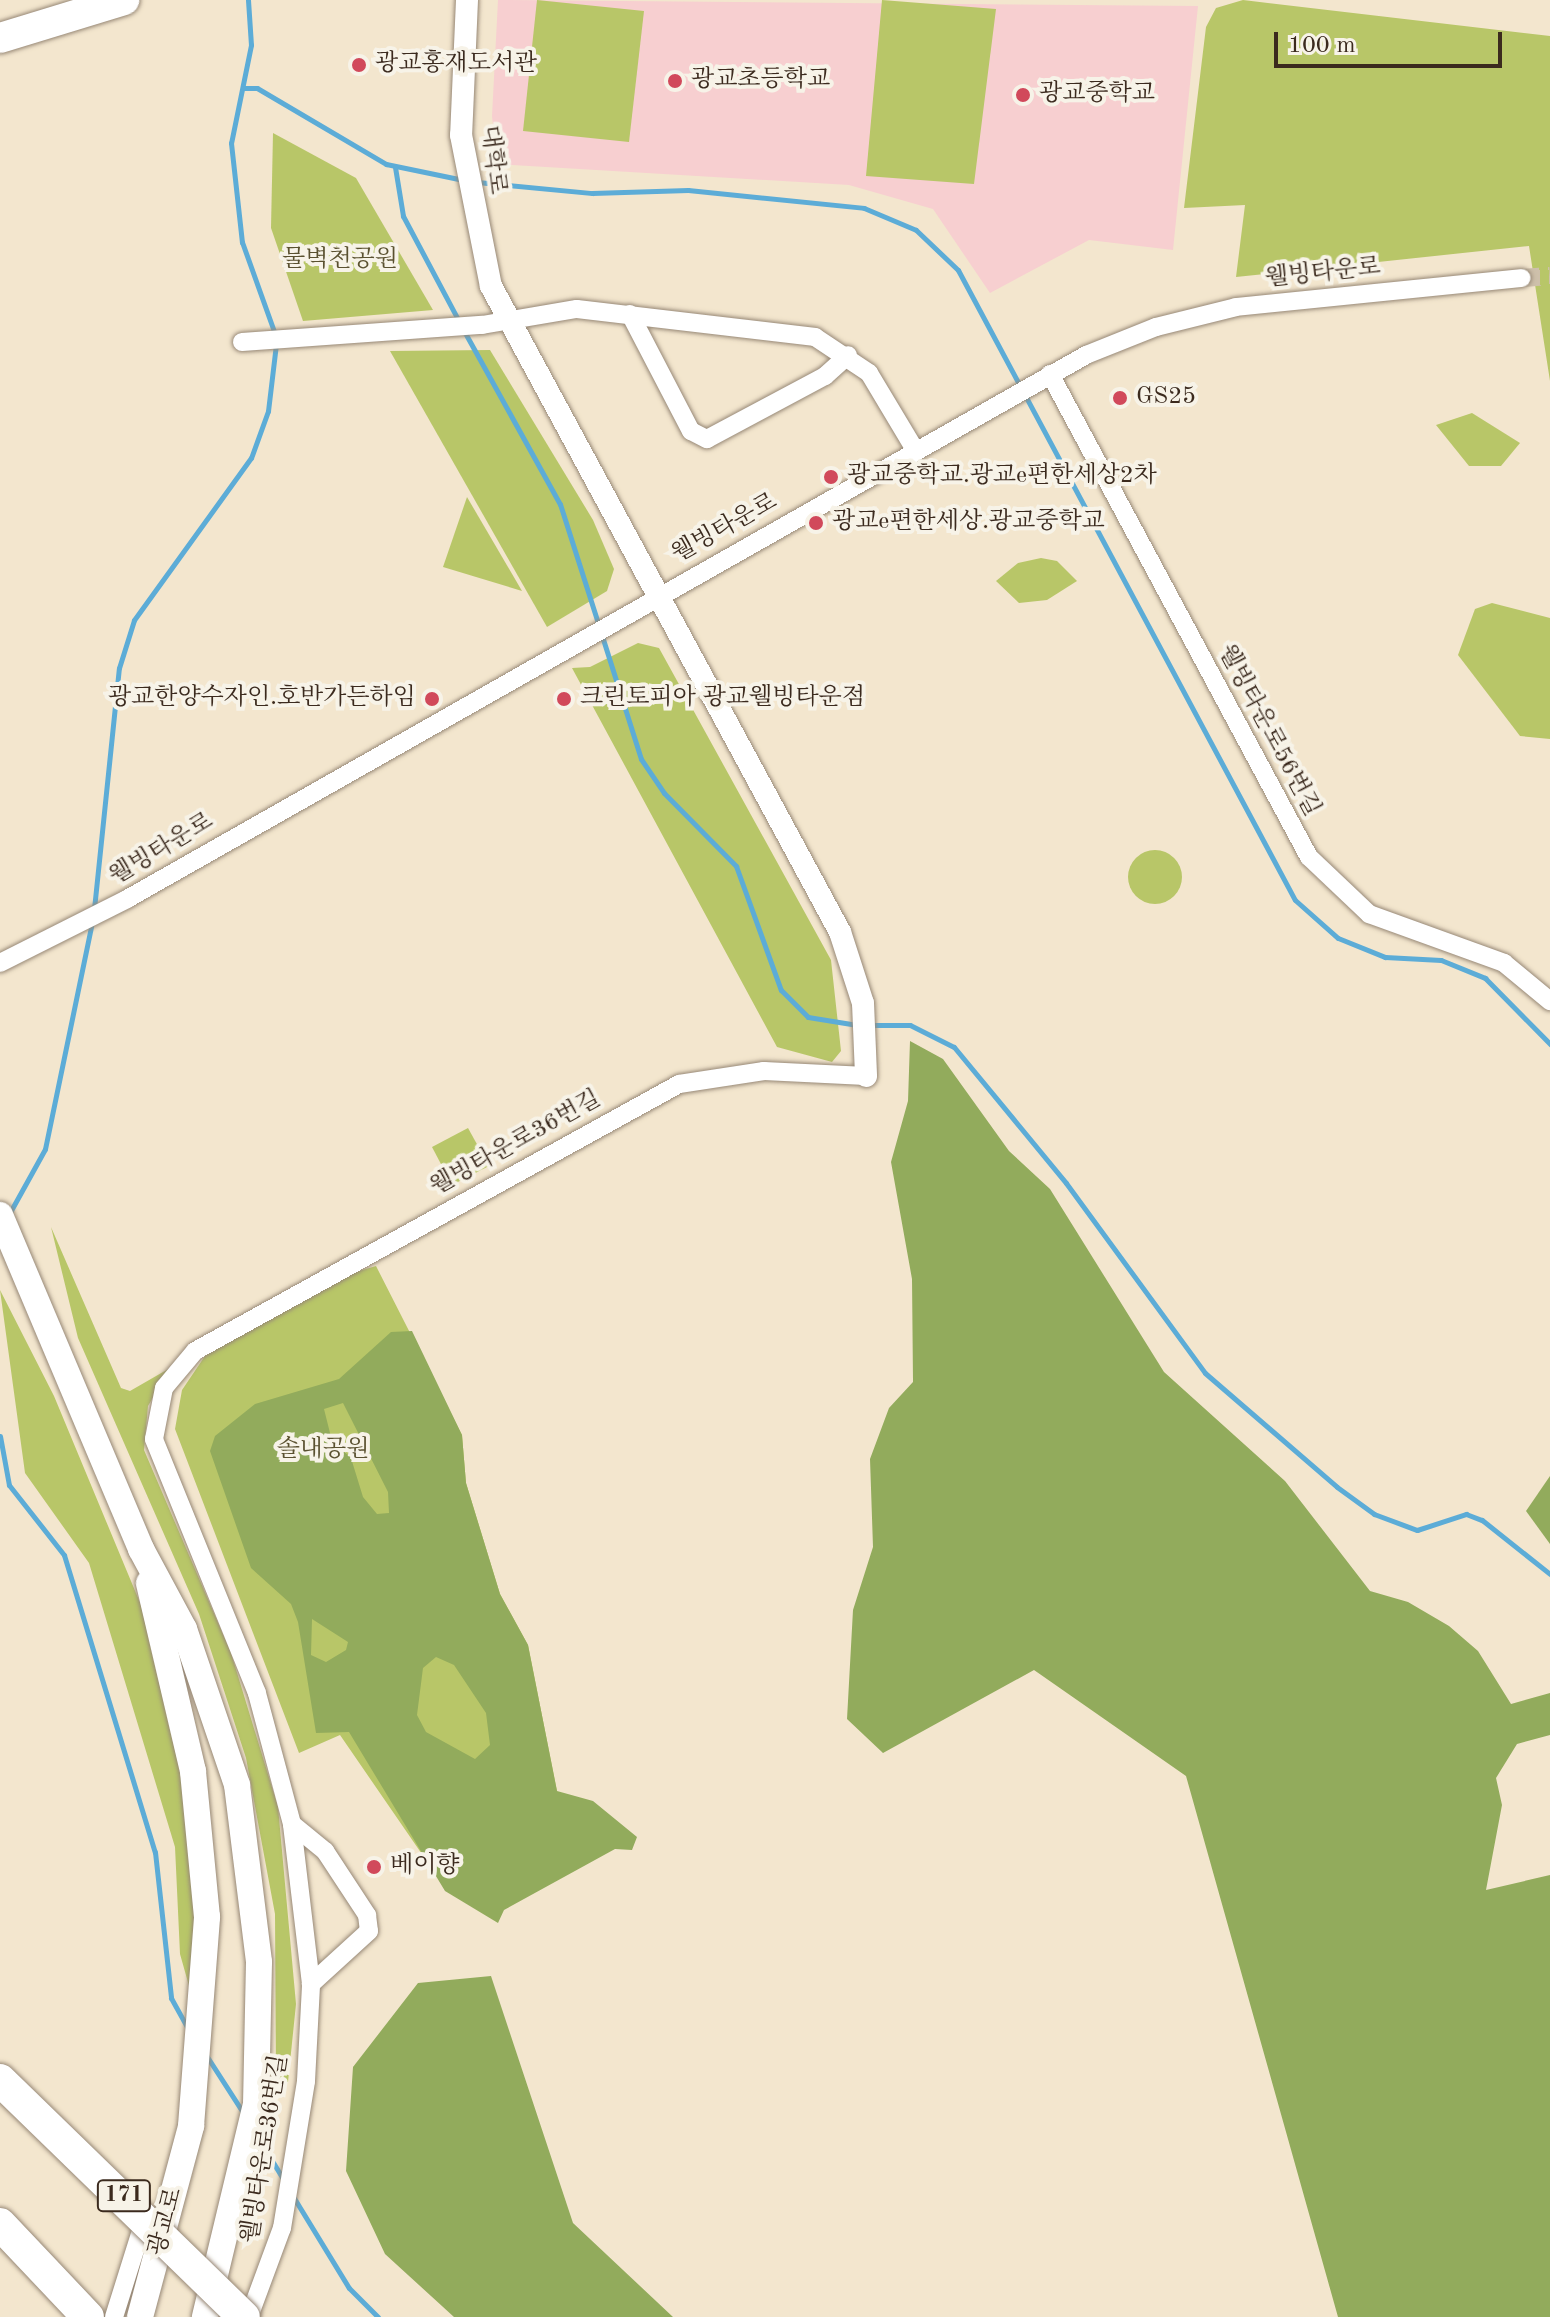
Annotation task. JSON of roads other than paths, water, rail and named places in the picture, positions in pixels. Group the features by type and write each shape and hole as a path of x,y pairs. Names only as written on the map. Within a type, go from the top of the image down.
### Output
{"highway":[{"path":"0,24 105,0"},
{"path":"0,38 124,0"},
{"name":"171","path":"0,2080 247,2317"},
{"path":"0,2224 88,2317"}],"main road":[{"path":"0,1215 141,1549 184,1629 237,1785 254,1900 258,2032 247,2163 205,2317"},
{"name":"광교로","path":"140,2317 191,2126 205,2004 201,1827 141,1549"}],"street":[{"name":"대학로","path":"467,0 463,163 473,214 508,322 657,595"},
{"name":"웰빙타운로","path":"0,963 60,936 127,899 561,649 1042,379 1195,315 1522,278"},
{"path":"242,342 482,325 577,309 815,337 848,355 883,390 915,450"},
{"path":"630,314 691,431 707,439 812,384 848,355"},
{"name":"웰빙타운로56번길","path":"1042,379 1309,857 1369,914 1504,963 1550,1001"},
{"name":"웰빙타운로36번길","path":"247,2317 282,2228 300,2127 311,1984 292,1824 255,1687 154,1439 154,1416 178,1369 236,1327 679,1084 764,1071 866,1076 868,1048 863,1003 840,932 657,595"},
{"path":"292,1824 325,1851 367,1915 369,1931 311,1984"},
{"path":"114,2317 140,2234"}],"waterway":[{"path":"248,0 251,45 231,143 242,242 275,334"},
{"path":"243,88 257,88 386,164 463,180"},
{"path":"395,167 403,216 460,323"},
{"path":"477,182 592,193 688,190 864,208 916,230 958,270 1295,900 1338,938 1385,957 1441,960 1485,978 1550,1044"},
{"path":"464,331 560,504 599,626"},
{"path":"94,909 119,668 134,620 251,458 268,411 276,344"},
{"path":"602,636 641,759 664,793 736,866 781,990 808,1017 857,1025"},
{"path":"9,1214 45,1149 92,923"},
{"path":"871,1025 910,1025 954,1047 1066,1183 1205,1373 1337,1487 1374,1514 1417,1530 1466,1514 1482,1520 1550,1574"},
{"path":"0,1436 9,1485 64,1555 155,1852 171,1998 189,2030"},
{"path":"206,2055 244,2114"},
{"path":"257,2136 285,2182"},
{"path":"294,2198 349,2288 378,2317"}],"tunnel":[{"path":"1522,278 1550,276"}],"place":[{"name":"광교홍재도서관","path":"359,65"},
{"name":"광교초등학교","path":"675,81"},
{"name":"광교중학교","path":"1023,95"},
{"name":"GS25","path":"1120,398"},
{"name":"광교중학교.광교e편한세상2차","path":"831,477"},
{"name":"광교e편한세상.광교중학교","path":"816,523"},
{"name":"광교한양수자인.호반가든하임","path":"432,699"},
{"name":"크린토피아 광교웰빙타운점","path":"564,699"},
{"name":"베이향","path":"374,1867"}],"park label":[{"name":"물벽천공원","path":"340,261"},
{"name":"솔내공원","path":"323,1451"}]}
